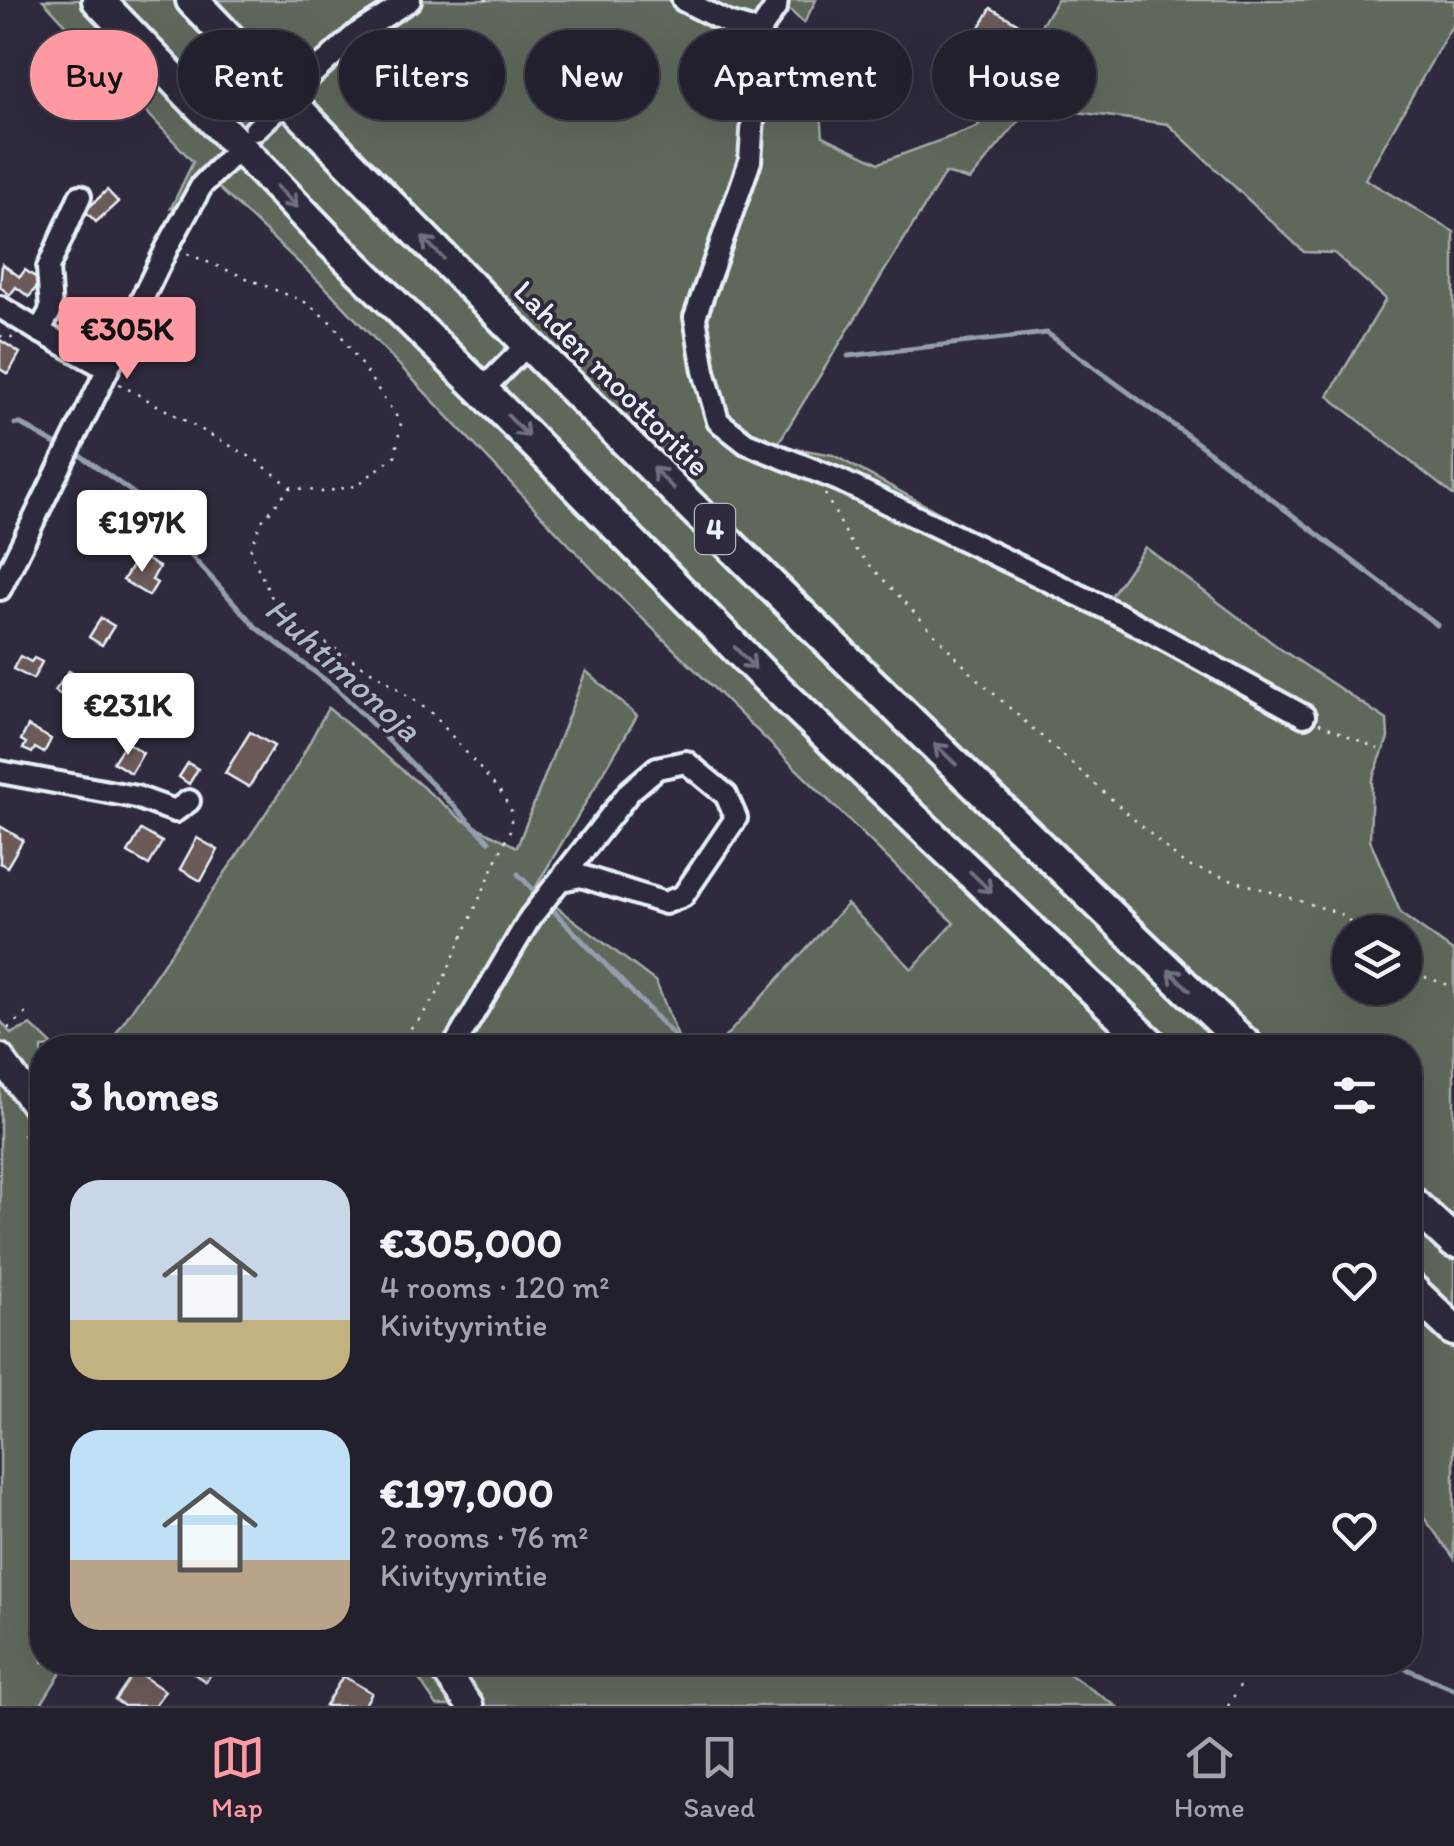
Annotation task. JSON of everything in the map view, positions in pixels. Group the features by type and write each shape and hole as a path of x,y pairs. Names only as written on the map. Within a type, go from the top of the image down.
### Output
{"highway":[{"name":"4","path":"98,0 328,239 759,672 1141,1035"},
{"name":"Lahden moottoritie","path":"192,0 528,344 796,610 1236,1035"},
{"path":"1422,1212 1454,1242"},
{"path":"1422,1299 1454,1330"}],"main road":[{"path":"0,1057 30,1099"},
{"path":"447,1675 470,1706"}],"street":[{"path":"319,67 355,35 410,0"},
{"path":"683,0 728,23 752,30"},
{"path":"760,30 777,0"},
{"path":"255,130 265,120"},
{"path":"753,120 750,160 695,317 718,422 746,443 813,470 1118,614 1304,716"},
{"path":"0,589 168,246 202,185 228,158"},
{"path":"40,330 51,310 48,268 80,196"},
{"path":"0,307 104,372"},
{"path":"482,390 528,344"},
{"path":"460,1035 488,985 549,894 630,792 657,768 686,762 726,795 736,818 682,896 665,903 581,876 549,894"},
{"path":"0,772 136,797 176,811 189,802"}],"path":[{"path":"104,372 256,460 291,486 322,492 356,486 395,456 401,423 334,325 307,303 168,246"},
{"path":"813,470 854,547 880,576 973,674 1185,866 1342,915"},
{"path":"291,486 261,522 250,551 271,596 297,625 433,714 502,794 512,812 510,830 437,994 404,1035"},
{"path":"1304,716 1378,749"},
{"path":"1422,976 1454,986"},
{"path":"0,1034 29,1010"},
{"path":"1228,1706 1246,1675"}],"green space":[{"path":"43,0 816,0 804,23 785,6 761,30 679,30 679,120 822,120 823,136 879,163 977,127 981,120 1019,120 970,180 945,173 777,445 833,455 1106,603 1145,547 1282,650 1387,720 1388,738 1372,780 1370,840 1402,915 1332,915 1332,1005 1422,1005 1422,929 1454,952 1454,1558 1422,1515 1422,1035 727,1035 847,904 912,969 954,923 599,576 329,291 219,188 171,208 193,162 154,120 158,120 158,30 71,30"},
{"path":"1057,0 1454,0 1454,22 1365,179 1454,232 1454,496 1328,396 1386,299 1334,253 1304,252 1168,124 1096,115 1096,30 1038,30"},
{"path":"586,671 637,716 534,890 656,982 677,1035 115,1035 293,773 328,708 461,819 517,847"},
{"path":"0,1020 11,1034 31,1025 41,1035 30,1035 30,1144 22,1134 30,1145 30,1675 59,1675 40,1706 0,1706"},
{"path":"416,1675 1071,1675 1116,1706 437,1706"}],"building":[{"path":"991,8 1017,23 1013,30 978,30"},
{"path":"107,190 118,202 96,222 85,211"},
{"path":"2,264 20,277 25,270 41,281 29,297 16,287 10,295 0,287"},
{"path":"0,340 20,353 8,374 0,369"},
{"path":"139,555 159,567 152,580 157,583 149,596 123,580"},
{"path":"101,618 114,626 102,645 89,637"},
{"path":"20,656 42,662 33,679 13,669"},
{"path":"69,671 98,689 85,710 55,691"},
{"path":"28,726 51,739 44,753 35,748 32,753 23,749 26,743 21,740"},
{"path":"250,732 274,746 249,787 225,773"},
{"path":"126,742 143,753 131,773 113,762"},
{"path":"188,763 198,769 189,784 179,777"},
{"path":"0,826 23,840 7,867 0,863"},
{"path":"141,830 162,842 149,865 128,853"},
{"path":"197,838 218,850 201,881 180,869"},
{"path":"132,1675 141,1675 165,1691 154,1706 124,1706 115,1700"},
{"path":"343,1676 372,1693 364,1706 325,1706"}],"waterway":[{"path":"848,356 1047,333 1437,625"},
{"name":"Huhtimonoja","path":"15,424 55,444"},
{"name":"Huhtimonoja","path":"77,453 136,495 256,627 337,689 489,841"},
{"name":"Huhtimonoja","path":"518,874 541,898"},
{"name":"Huhtimonoja","path":"549,906 673,1035"},
{"name":"Huhtimonoja","path":"1421,1675 1454,1689"}]}
